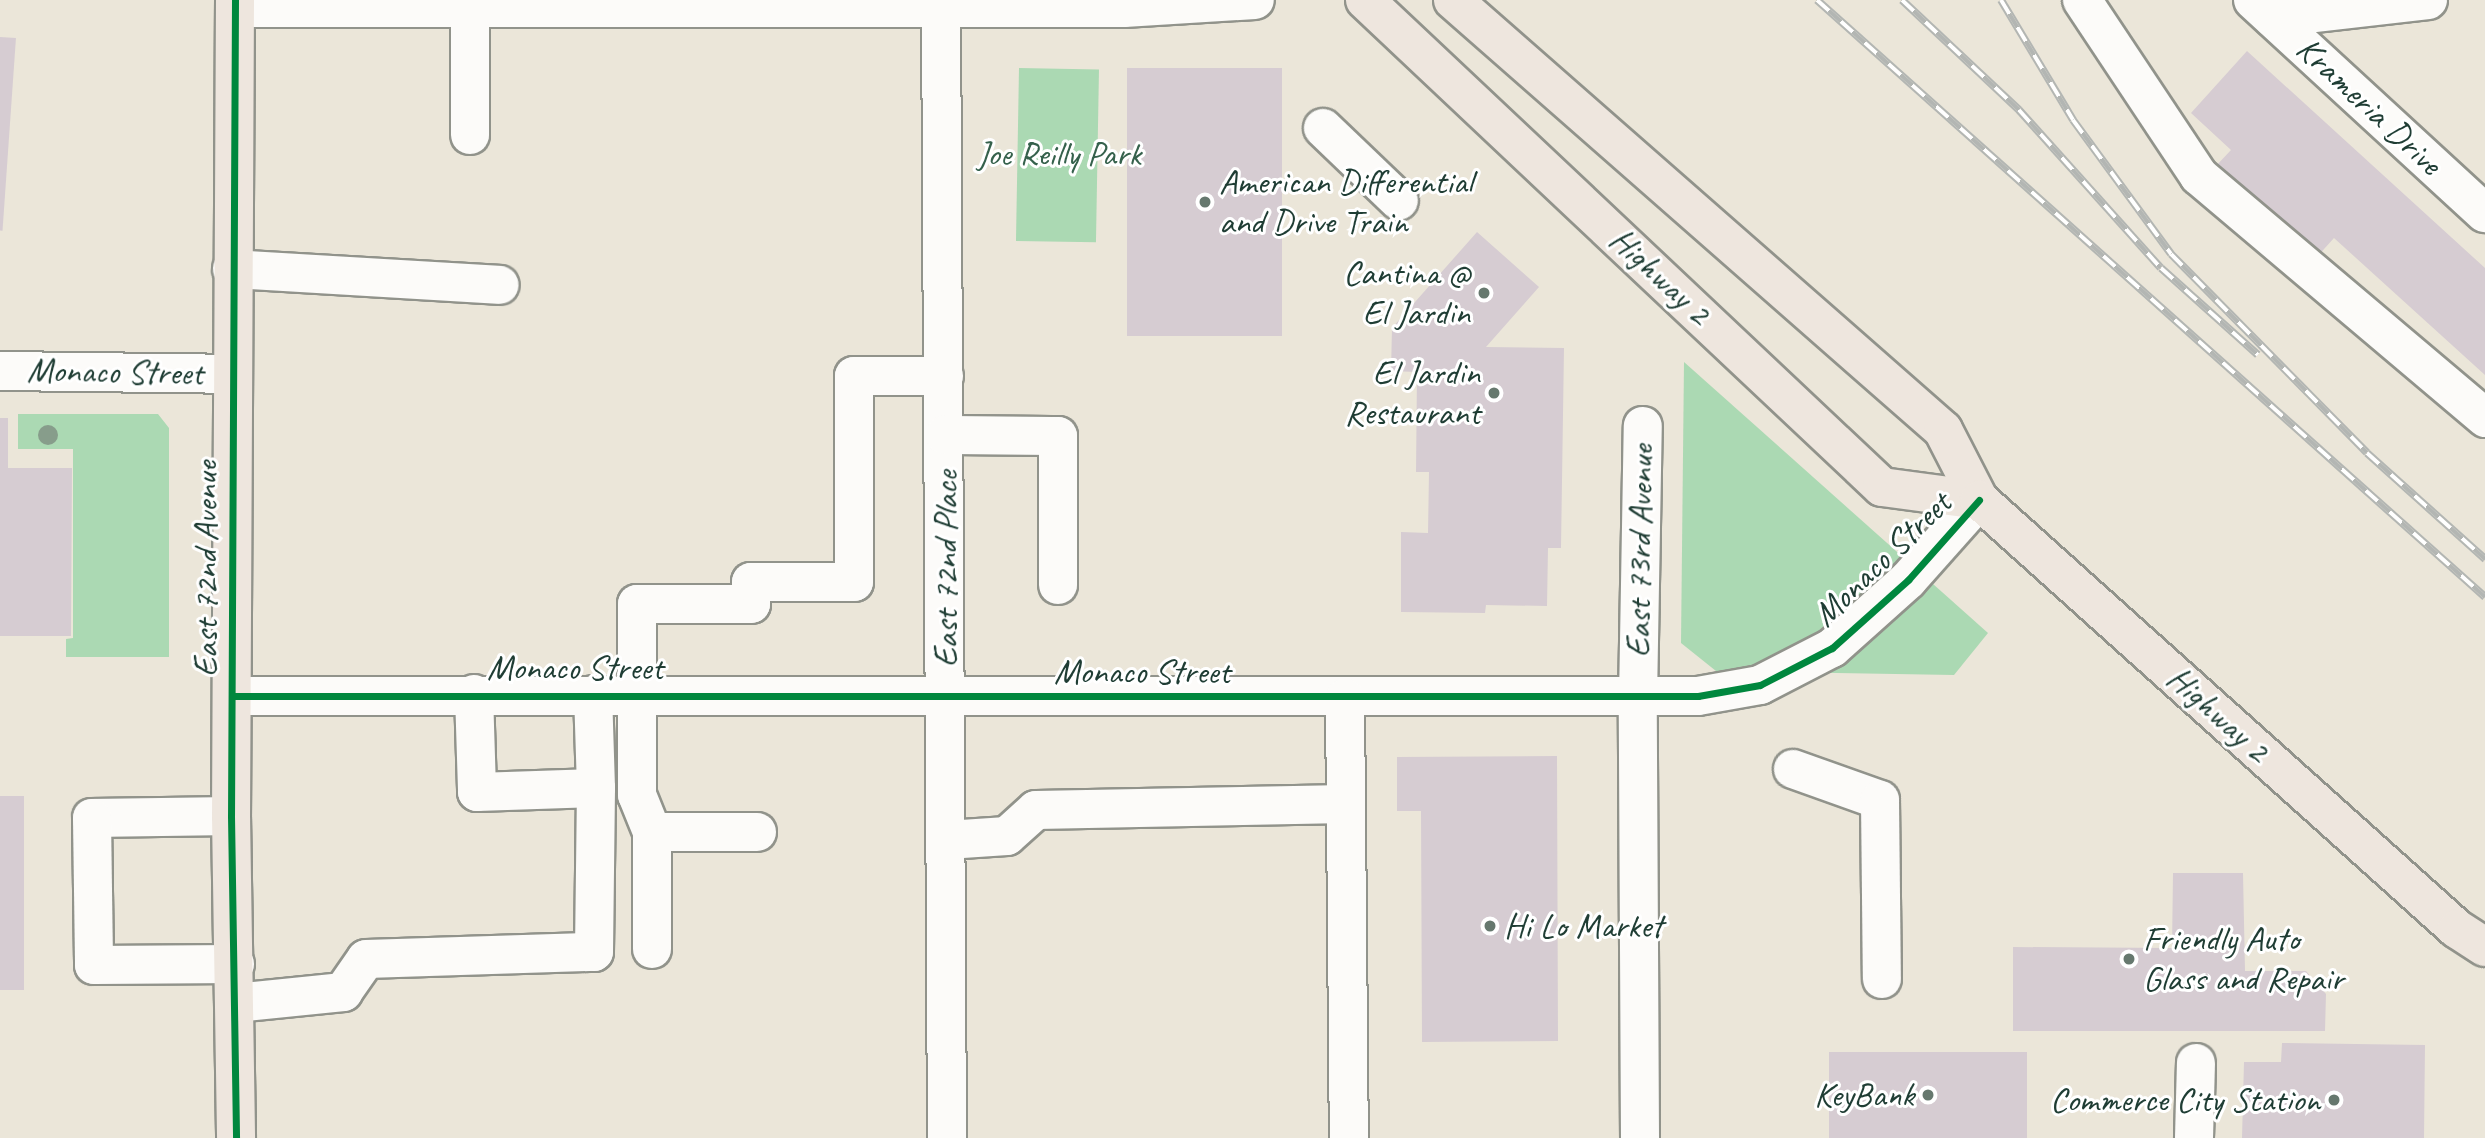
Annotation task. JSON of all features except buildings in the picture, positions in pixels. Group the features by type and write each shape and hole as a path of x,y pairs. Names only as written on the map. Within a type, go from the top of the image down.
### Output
{"main road":[{"name":"Highway 2","path":"1365,0 1882,487 1979,500"},
{"name":"Highway 2","path":"1453,0 1943,430 1979,500 2471,938 2485,964"},
{"name":"East 72nd Avenue","path":"234,4 230,374 233,696 230,816 235,964 236,1138"}],"street":[{"path":"234,4 470,8 579,4 941,4 1124,8 1255,0"},
{"path":"2081,0 2199,176 2485,418"},
{"path":"2263,9 2428,0"},
{"name":"East 72nd Place","path":"941,4 947,698 947,1138"},
{"path":"470,8 470,135"},
{"name":"Krameria Drive","path":"2263,9 2485,213"},
{"path":"1323,128 1399,201"},
{"path":"232,269 500,285"},
{"name":"Monaco Street","path":"0,371 230,374"},
{"path":"652,949 652,832 638,795 638,604 751,604 751,582 854,582 854,376 944,376"},
{"name":"East 73rd Avenue","path":"1640,1138 1638,699 1643,426"},
{"path":"945,435 1058,436 1058,585"},
{"name":"Monaco Street","path":"233,696 474,694 1638,699 1698,696 1760,685 1832,648 1908,580 1979,500"},
{"path":"474,694 477,792 596,788"},
{"path":"235,1003 343,992 366,959 594,952 596,788 593,695"},
{"path":"1346,698 1349,1138"},
{"path":"1793,769 1880,800 1882,979"},
{"path":"947,840 1007,836 1036,810 1346,804"},
{"path":"230,816 92,818 94,965 235,964"},
{"path":"652,832 757,832"},
{"path":"2194,1138 2196,1063"}],"green space":[{"name":"Joe Reilly Park","path":"1019,68 1099,69 1096,242 1016,241"},
{"path":"1684,362 1988,633 1954,675 1716,671 1681,643"},
{"path":"18,414 158,414 169,428 169,657 66,657 66,639 73,638 73,449 18,449"}],"railway":[{"path":"1817,0 2485,597"},
{"path":"1902,0 2019,110 2161,268 2258,355"},
{"path":"2001,0 2073,120 2171,254 2367,453 2485,559"}],"cycle path":[{"path":"235,0 231,816 236,1138"},
{"path":"233,696 1698,696 1760,685 1832,648 1908,580 1979,500"}],"place":[{"name":"American Differential and Drive Train","path":"1205,202"},
{"name":"Cantina @ El Jardin","path":"1484,293"},
{"name":"El Jardin Restaurant","path":"1494,393"},
{"name":"Hi Lo Market","path":"1490,926"},
{"name":"Friendly Auto Glass and Repair","path":"2129,959"},
{"name":"KeyBank","path":"1928,1095"},
{"name":"Commerce City Station","path":"2334,1100"}]}
